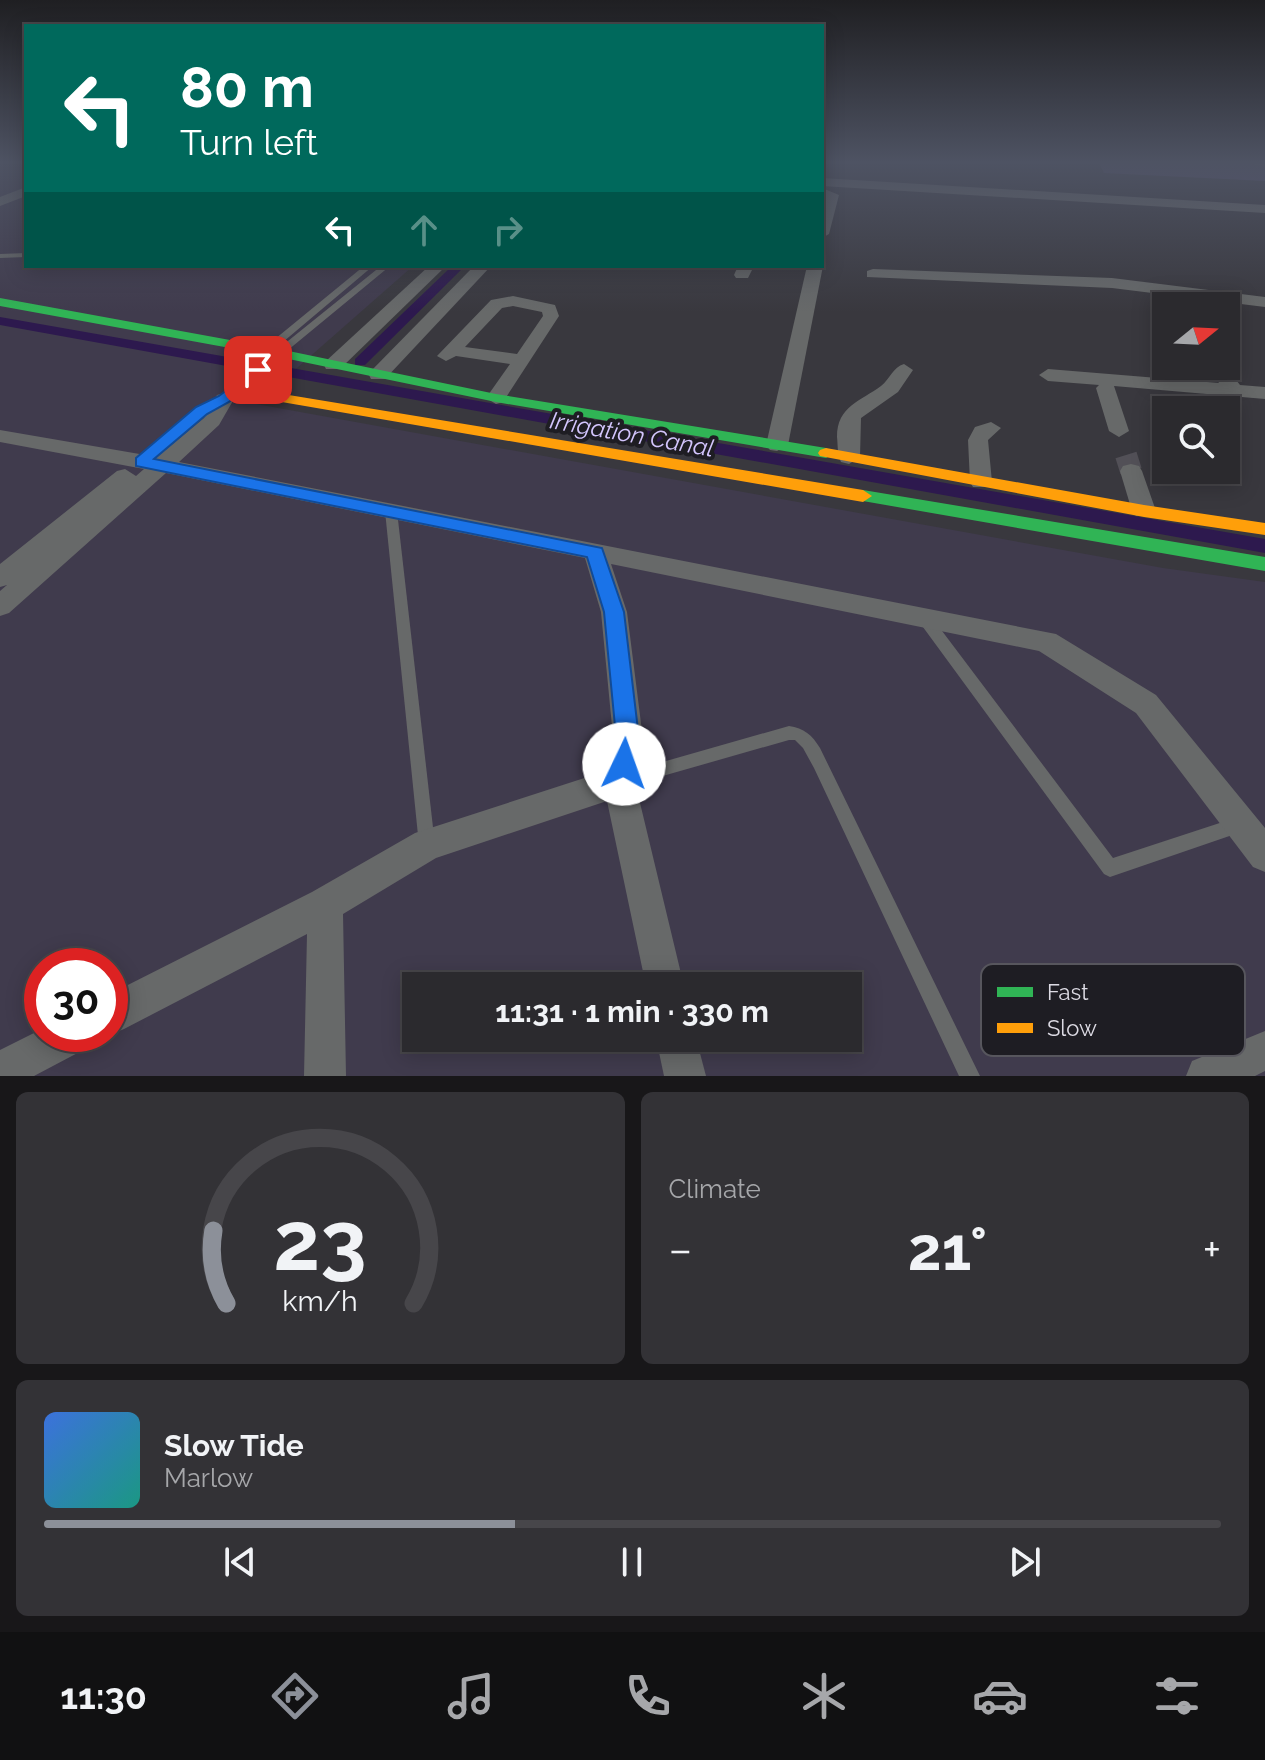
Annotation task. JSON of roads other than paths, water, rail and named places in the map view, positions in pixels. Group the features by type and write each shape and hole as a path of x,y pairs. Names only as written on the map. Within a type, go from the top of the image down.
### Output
{"street":[{"path":"333,365 436,268"},
{"path":"375,408 391,380 481,268"},
{"path":"777,445 815,268"},
{"path":"873,274 1150,288 1265,302"},
{"path":"1150,288 1153,292"},
{"path":"496,398 551,316 549,309 513,301 502,302 448,353 521,360"},
{"path":"0,302 375,408 1265,564"},
{"path":"0,578 151,463 212,421 253,375 333,365 391,380 849,457 1144,511 1265,529"},
{"path":"849,457 848,422 859,407 886,394 898,384 904,370"},
{"path":"1048,375 1265,393"},
{"path":"1226,380 1235,391"},
{"path":"1106,388 1144,511"},
{"path":"981,482 978,440 982,431 991,428"},
{"path":"0,436 151,463 1046,642 1146,704 1265,855"},
{"path":"0,606 151,463"},
{"path":"595,552 614,612 629,747 619,782 662,972"},
{"path":"128,1006 325,905 427,845 619,782"},
{"path":"325,905 325,1076"},
{"path":"1207,1076 1265,1051"},
{"path":"0,1072 38,1052"},
{"path":"679,1052 685,1076"}],"lane":[{"path":"0,256 24,255"},
{"path":"253,375 278,341 367,268"},
{"path":"253,375 384,268"},
{"path":"391,511 427,845"},
{"path":"924,618 1110,868 1241,824"},
{"path":"619,782 789,733 797,733 803,738 820,763 970,1076"}],"waterway":[{"path":"360,362 457,268"},
{"name":"Irrigation Canal","path":"0,321 1265,546"}],"tunnel":[{"path":"1126,455 1131,471"}]}
